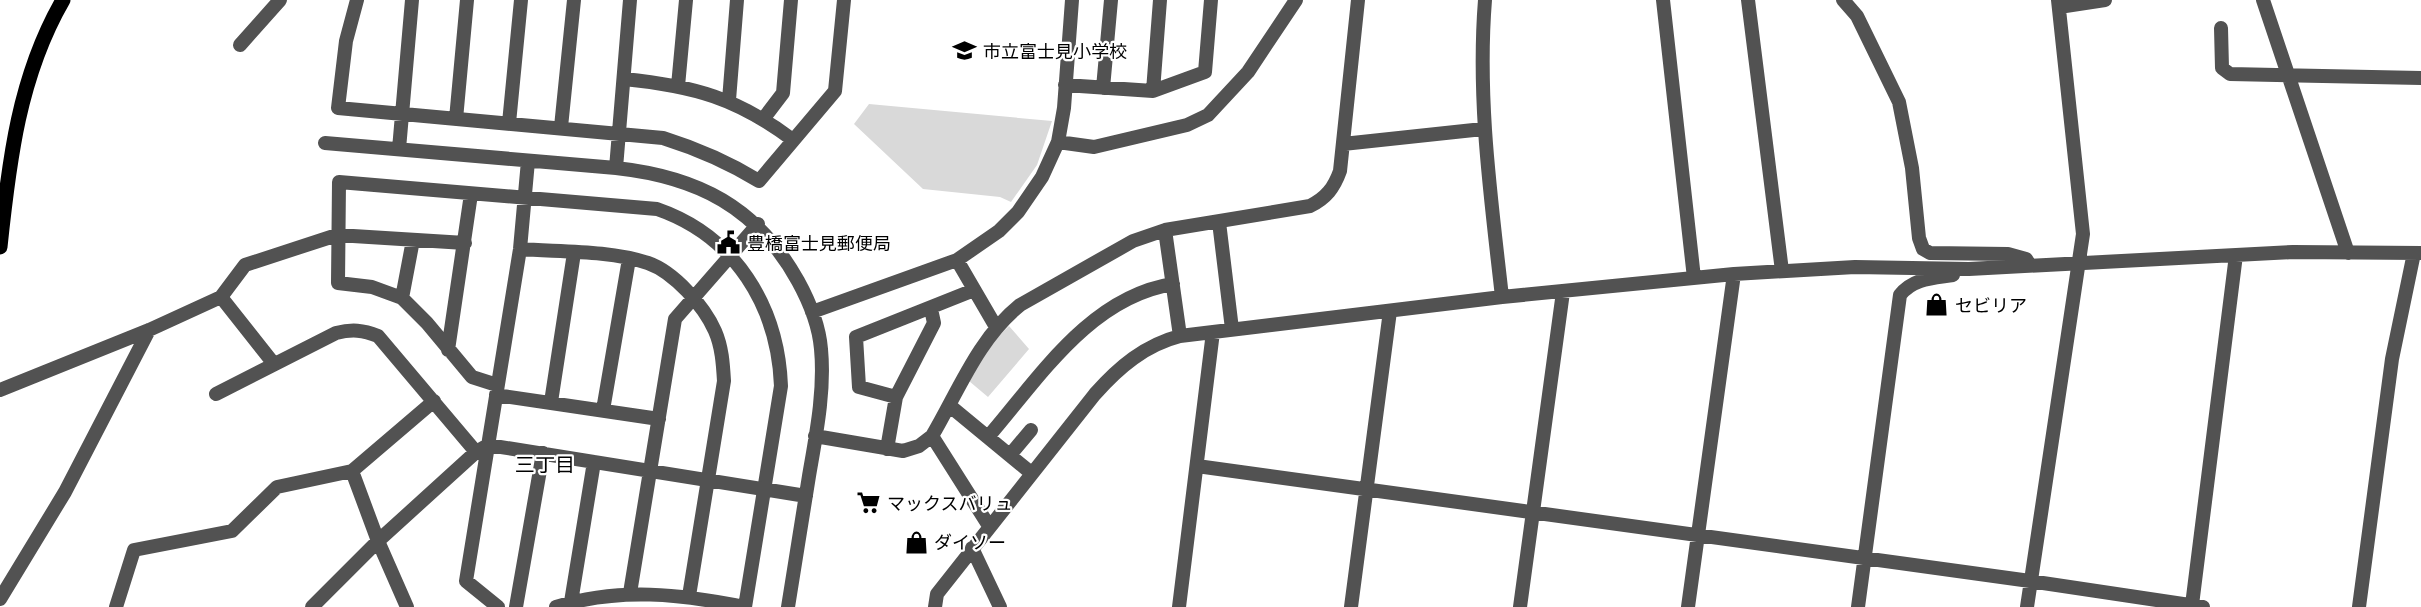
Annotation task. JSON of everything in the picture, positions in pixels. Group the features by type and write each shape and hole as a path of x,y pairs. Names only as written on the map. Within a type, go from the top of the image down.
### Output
{"main road":[{"path":"0,247 14,134 23,94 38,50 63,0"}],"street":[{"path":"240,45 280,0"},
{"path":"357,0 346,41 338,108 402,116 561,127 663,138 698,148 726,161 759,181 836,91 844,0"},
{"path":"399,149 412,0"},
{"path":"456,119 467,0"},
{"path":"509,123 521,0"},
{"path":"561,127 574,0"},
{"path":"616,168 630,0"},
{"path":"678,86 686,0"},
{"path":"729,100 737,0"},
{"path":"764,118 783,93 791,0"},
{"path":"812,312 957,260 999,231 1018,212 1042,177 1058,142 1072,0"},
{"path":"1103,88 1111,0"},
{"path":"1153,91 1160,0"},
{"path":"1065,85 1153,91 1205,72 1211,0"},
{"path":"1058,142 1094,147 1187,125 1209,115 1248,72 1296,0"},
{"path":"815,436 886,449 911,450 932,436 980,348 996,327 1020,305 1116,249 1165,230 1310,206 1321,201 1336,183 1343,144 1358,0"},
{"path":"1485,0 1481,45 1483,129 1502,297"},
{"path":"1664,0 1694,278"},
{"path":"1748,0 1782,271"},
{"path":"1843,0 1857,16 1899,102 1905,122 1918,238 1923,249 1930,253 2008,254 2026,259 2030,265"},
{"path":"2027,607 2083,234 2058,3 2105,0"},
{"path":"2263,0 2348,254"},
{"path":"2221,28 2221,62 2225,72 2287,76 2421,78"},
{"path":"624,79 678,86 729,100 764,118 793,140"},
{"path":"1343,144 1483,129"},
{"path":"325,143 616,168 681,180 708,192 758,225 789,265 812,312 821,348 822,373 815,436 788,607"},
{"path":"498,607 466,581 482,449 496,390 520,249 528,161"},
{"path":"556,607 571,602 630,593 689,596 745,607 782,386 781,364 772,322 749,280 730,257 682,218 657,209 339,182 338,283 372,287 402,298 427,323 472,377 496,390 551,402 658,419"},
{"path":"448,350 471,194"},
{"path":"1219,222 1232,329"},
{"path":"630,593 675,319 758,225"},
{"path":"1165,230 1180,336"},
{"path":"0,390 149,330 221,297 245,266 338,235 465,243"},
{"path":"402,298 413,240"},
{"path":"520,249 629,259 650,264 667,274 692,299 715,330 722,352 724,381 689,596"},
{"path":"935,607 937,594 1030,472 1095,394 1121,367 1153,346 1180,336 1502,297 1734,274 1856,267 1969,269 2293,252 2417,253 2392,359 2359,607"},
{"path":"551,402 574,253"},
{"path":"1197,466 2197,606 2236,255"},
{"path":"603,410 629,259"},
{"path":"957,260 996,327"},
{"path":"1858,607 1900,295 1906,286 1916,282 1958,274 1969,269"},
{"path":"1688,607 1734,274"},
{"path":"988,437 1084,327 1144,290 1173,284"},
{"path":"896,397 859,387 856,337 974,290"},
{"path":"1520,607 1563,292"},
{"path":"221,297 274,364"},
{"path":"886,449 896,397 934,323 931,309"},
{"path":"1351,607 1390,311"},
{"path":"216,394 336,333 352,329 378,336 434,401 482,449 543,453 806,495"},
{"path":"0,599 65,492 149,330"},
{"path":"1179,607 1213,332"},
{"path":"116,607 134,550 232,531 277,487 352,471 434,401"},
{"path":"950,406 1030,472"},
{"path":"1010,455 1031,430"},
{"path":"932,436 989,526"},
{"path":"312,607 378,541 482,449"},
{"path":"516,607 543,453"},
{"path":"571,602 594,462"},
{"path":"352,471 378,541 407,607"},
{"path":"972,548 1000,607"}],"shaded area":[{"path":"869,104 1052,121 1037,165 1011,202 1000,197 923,189 854,124"},
{"path":"1009,326 1029,349 988,397 969,381 988,346"}],"place":[{"name":"市立富士見小学校","path":"965,51"},
{"name":"豊橋富士見郵便局","path":"729,243"},
{"name":"セビリア","path":"1937,305"},
{"name":"マックスバリュ","path":"869,503"},
{"name":"ダイソー","path":"916,542"}],"district":[{"name":"三丁目","path":"545,464"}]}
